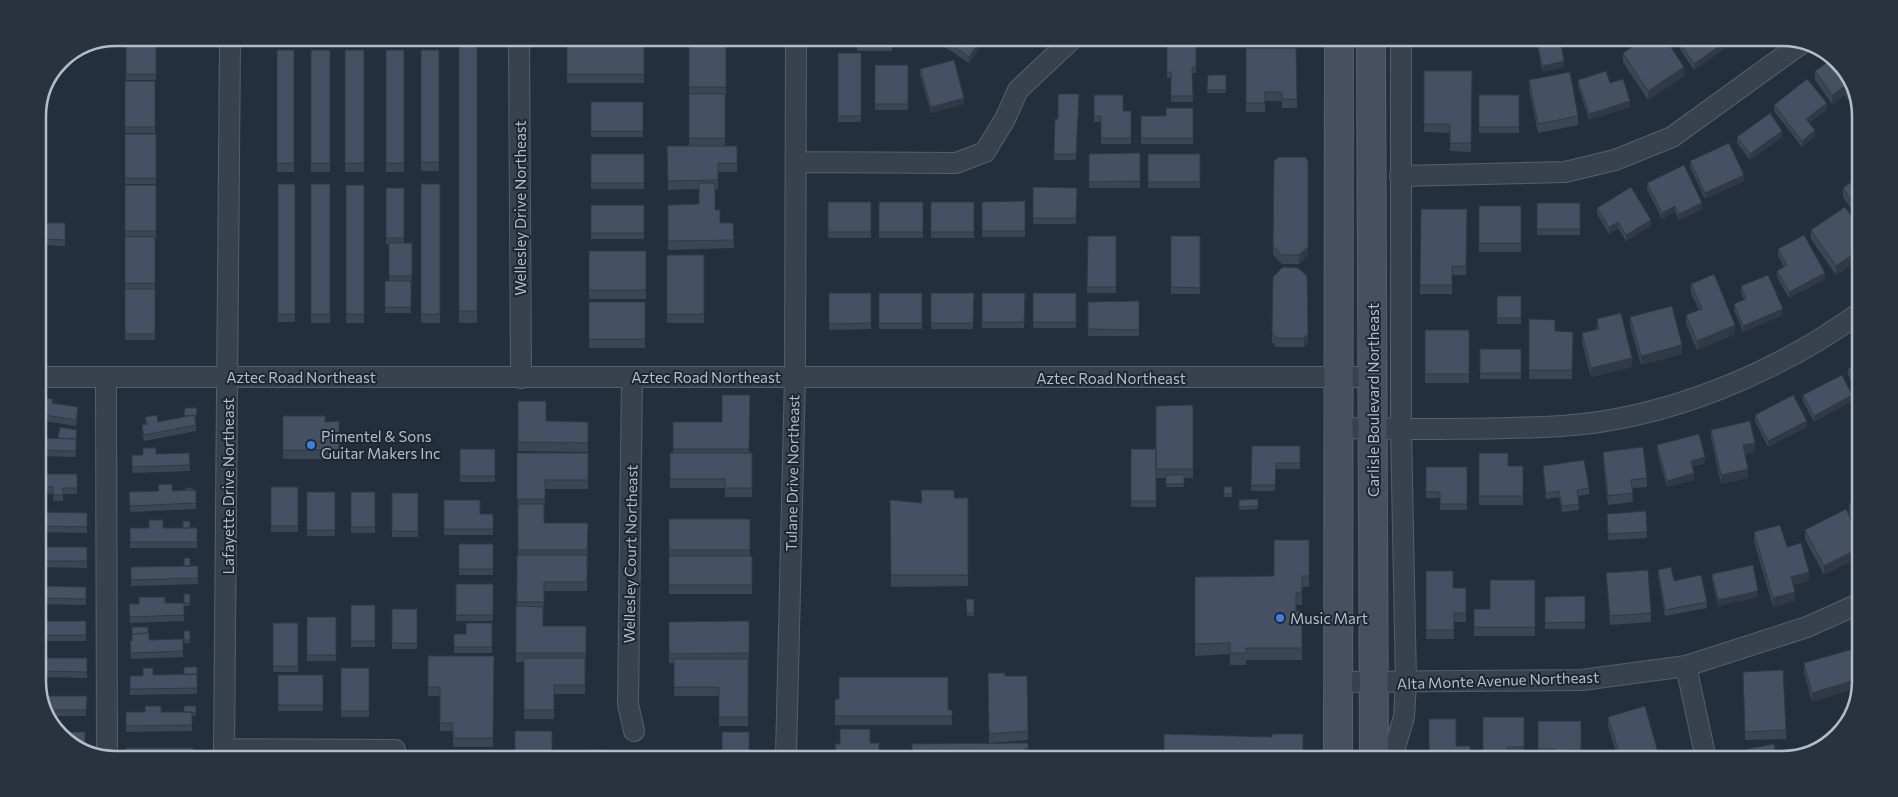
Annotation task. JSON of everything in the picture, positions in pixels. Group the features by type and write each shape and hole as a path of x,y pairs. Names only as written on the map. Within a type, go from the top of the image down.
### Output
{"main road":[{"path":"1338,751 1339,46"},
{"name":"Carlisle Boulevard Northeast","path":"1371,46 1374,751"}],"street":[{"name":"Lafayette Drive Northeast","path":"224,751 230,46"},
{"name":"Wellesley Drive Northeast","path":"520,46 521,378"},
{"name":"Tulane Drive Northeast","path":"786,751 794,377 796,46"},
{"path":"796,162 956,163 986,152 1005,119 1018,90 1065,46"},
{"path":"1395,751 1404,718 1406,683 1401,428 1401,46"},
{"path":"1400,176 1565,172 1615,160 1672,137 1795,48"},
{"path":"1339,428 1563,426 1606,420 1665,407 1748,379 1824,338 1852,318"},
{"name":"Aztec Road Northeast","path":"46,376 521,378 1373,377"},
{"path":"106,377 107,750"},
{"name":"Wellesley Court Northeast","path":"632,377 628,704 634,732"},
{"name":"Alta Monte Avenue Northeast","path":"1338,682 1406,683 1582,680 1686,666 1807,627 1852,606"},
{"path":"1686,666 1704,751"},
{"path":"224,751 395,750"}],"building":[{"path":"126,46 156,46 156,74 126,74"},
{"path":"459,46 477,46 477,311 459,311"},
{"path":"567,46 644,46 644,74 567,74"},
{"path":"689,46 726,46 726,87 689,87"},
{"path":"953,46 977,46 969,57"},
{"path":"1167,46 1196,46 1196,67 1192,67 1193,96 1171,96 1171,72 1167,72"},
{"path":"1538,46 1562,46 1564,61 1542,66"},
{"path":"1634,46 1670,46 1684,67 1648,91 1623,53"},
{"path":"1682,46 1720,46 1694,64"},
{"path":"1246,48 1296,48 1297,99 1282,99 1282,92 1265,92 1265,103 1246,103"},
{"path":"277,50 294,50 294,163 277,163"},
{"path":"311,50 330,50 330,163 311,163"},
{"path":"345,50 364,50 364,163 345,163"},
{"path":"386,50 404,50 404,163 386,163"},
{"path":"421,50 439,50 439,162 421,162"},
{"path":"838,53 861,53 861,116 838,116"},
{"path":"954,60 964,98 931,107 920,69"},
{"path":"1826,63 1837,74 1844,86 1832,95 1815,71"},
{"path":"875,65 908,65 908,104 875,104"},
{"path":"1424,71 1472,71 1471,143 1450,143 1450,124 1424,124"},
{"path":"1606,71 1610,83 1623,79 1630,101 1589,114 1578,80"},
{"path":"1570,72 1578,116 1538,124 1529,80"},
{"path":"1208,75 1226,75 1226,90 1207,90"},
{"path":"1807,79 1827,103 1806,119 1815,130 1802,141 1774,105"},
{"path":"125,81 155,81 155,127 125,127"},
{"path":"689,94 725,94 725,138 689,138"},
{"path":"1058,94 1079,94 1076,154 1054,154 1055,119 1058,119"},
{"path":"1094,95 1123,95 1123,111 1131,111 1131,138 1101,138 1101,116 1094,116"},
{"path":"1479,95 1519,95 1519,127 1479,127"},
{"path":"591,102 643,102 643,131 591,131"},
{"path":"1166,108 1193,108 1193,138 1141,138 1141,116 1166,116"},
{"path":"1770,113 1782,131 1750,154 1737,137"},
{"path":"125,134 156,134 156,178 125,178"},
{"path":"1729,143 1744,175 1705,193 1690,161"},
{"path":"667,146 737,146 737,163 718,163 718,180 668,181"},
{"path":"1140,153 1140,181 1089,182 1089,154"},
{"path":"591,154 644,154 644,183 591,183"},
{"path":"1148,154 1200,154 1200,182 1148,182"},
{"path":"1279,157 1305,157 1308,161 1308,247 1299,255 1282,255 1273,246 1274,161"},
{"path":"1684,165 1702,203 1679,214 1675,206 1662,213 1647,183"},
{"path":"1852,182 1852,201 1843,188"},
{"path":"699,183 715,183 715,210 720,210 720,223 733,223 734,240 668,241 668,205 699,204"},
{"path":"278,184 295,184 295,314 278,314"},
{"path":"311,184 330,184 330,314 311,314"},
{"path":"421,184 440,184 440,314 421,314"},
{"path":"125,185 156,185 156,231 125,231"},
{"path":"346,185 364,185 364,314 346,314"},
{"path":"1033,187 1077,188 1076,218 1033,218"},
{"path":"1631,187 1651,220 1626,235 1618,222 1609,227 1597,208"},
{"path":"386,188 404,188 404,238 386,238"},
{"path":"1025,201 1025,231 982,231 982,202"},
{"path":"828,202 871,202 871,232 828,232"},
{"path":"879,202 923,202 923,232 879,232"},
{"path":"931,202 974,202 974,232 931,232"},
{"path":"1537,203 1580,203 1580,229 1537,229"},
{"path":"591,205 644,205 644,233 591,233"},
{"path":"1479,206 1521,206 1521,243 1479,243"},
{"path":"1845,207 1852,217 1852,255 1836,266 1811,230"},
{"path":"1421,209 1467,209 1466,266 1452,266 1452,285 1420,285"},
{"path":"46,223 65,223 65,240 46,239"},
{"path":"1804,235 1825,273 1789,292 1777,271 1787,265 1778,249"},
{"path":"1088,236 1116,236 1116,287 1087,287"},
{"path":"1171,236 1200,236 1200,288 1171,287"},
{"path":"125,237 155,237 155,283 125,283"},
{"path":"389,243 412,243 412,276 389,276"},
{"path":"589,251 646,251 646,290 589,290"},
{"path":"667,255 704,255 704,314 667,314"},
{"path":"1283,267 1298,268 1307,276 1308,334 1304,338 1276,338 1272,333 1273,277"},
{"path":"1714,274 1735,325 1697,341 1686,315 1702,309 1691,284"},
{"path":"1768,275 1783,309 1743,326 1734,304 1746,299 1741,286"},
{"path":"385,281 411,281 411,307 385,307"},
{"path":"125,289 155,289 155,334 125,334"},
{"path":"829,293 871,293 871,323 829,324"},
{"path":"879,293 922,293 922,323 879,323"},
{"path":"931,293 974,293 973,323 931,323"},
{"path":"982,293 1025,293 1024,322 982,322"},
{"path":"1033,293 1076,293 1076,322 1033,322"},
{"path":"1497,296 1521,296 1521,318 1497,318"},
{"path":"1139,301 1139,330 1088,329 1088,302"},
{"path":"589,302 645,302 645,339 589,339"},
{"path":"1672,306 1682,345 1641,356 1630,317"},
{"path":"1621,313 1632,358 1591,368 1582,333 1599,329 1597,319"},
{"path":"1529,319 1555,320 1555,331 1573,332 1572,370 1529,370"},
{"path":"1425,330 1469,330 1469,374 1425,374"},
{"path":"1480,349 1521,349 1521,373 1480,373"},
{"path":"1852,367 1852,376 1848,369"},
{"path":"1842,375 1852,395 1814,416 1803,395"},
{"path":"722,395 750,395 749,449 673,449 673,422 722,422"},
{"path":"1793,395 1807,421 1768,441 1755,415"},
{"path":"46,398 53,399 52,403 78,407 76,420 46,415"},
{"path":"518,401 546,401 546,421 588,422 588,443 518,442"},
{"path":"1193,405 1193,469 1156,469 1156,406"},
{"path":"185,408 197,408 196,416 184,415"},
{"path":"157,415 158,422 194,415 196,425 144,435 142,425 147,424 145,417"},
{"name":"Pimentel & Sons Guitar Makers Inc","path":"283,416 325,416 325,422 339,421 339,450 283,450"},
{"path":"1750,421 1755,443 1743,445 1748,469 1721,475 1711,430"},
{"path":"60,427 77,430 76,439 58,438"},
{"path":"1699,434 1705,457 1691,461 1694,473 1667,481 1657,445"},
{"path":"46,438 76,439 76,451 46,450"},
{"path":"1252,446 1300,446 1300,463 1276,463 1275,485 1251,485"},
{"path":"1643,447 1647,478 1631,480 1633,493 1608,496 1603,452"},
{"path":"143,448 156,448 156,454 189,453 190,465 132,467 132,455 143,455"},
{"path":"460,449 495,449 495,476 460,476"},
{"path":"1131,449 1156,449 1156,501 1131,501"},
{"path":"517,453 588,453 588,480 545,480 545,499 517,499"},
{"path":"670,453 752,453 752,488 725,488 725,479 670,479"},
{"path":"1479,453 1508,453 1508,466 1523,466 1523,496 1479,496"},
{"path":"1584,460 1589,488 1577,490 1579,504 1562,506 1559,491 1546,493 1543,466"},
{"path":"1426,467 1467,467 1467,504 1440,504 1440,492 1426,492"},
{"path":"46,474 77,474 77,488 63,488 63,495 53,495 53,487 46,487"},
{"path":"1166,475 1184,475 1184,484 1166,484"},
{"path":"172,484 172,491 196,490 196,503 130,506 129,492 159,491 158,485"},
{"path":"271,487 298,487 298,526 271,526"},
{"path":"1224,487 1232,487 1232,494 1224,494"},
{"path":"921,490 954,490 954,498 968,498 968,575 891,575 890,500 922,503"},
{"path":"307,492 335,492 335,530 307,530"},
{"path":"351,492 375,492 375,527 351,527"},
{"path":"392,493 418,493 418,531 392,531"},
{"path":"1258,499 1258,506 1239,507 1239,500"},
{"path":"444,500 480,500 480,514 493,514 493,529 444,529"},
{"path":"518,504 544,504 544,523 588,523 587,550 518,550"},
{"path":"1846,509 1852,521 1852,552 1824,566 1805,530"},
{"path":"1646,511 1647,532 1608,534 1607,514"},
{"path":"46,512 87,513 87,527 46,526"},
{"path":"669,519 750,519 750,550 669,550"},
{"path":"149,520 163,520 163,528 197,528 197,542 130,542 130,528 149,528"},
{"path":"183,521 190,521 190,528 183,528"},
{"path":"1780,525 1787,547 1801,543 1809,572 1791,577 1795,592 1773,598 1754,532"},
{"path":"1274,540 1309,540 1309,576 1302,576 1302,593 1296,593 1296,611 1302,611 1302,648 1246,648 1246,653 1230,653 1230,643 1195,644 1195,577 1274,576"},
{"path":"459,544 493,544 493,569 459,569"},
{"path":"46,547 87,547 87,561 46,561"},
{"path":"517,555 587,555 587,582 544,582 544,602 517,602"},
{"path":"669,556 752,556 752,585 669,585"},
{"path":"184,558 190,558 190,566 184,566"},
{"path":"1753,565 1758,591 1718,600 1712,574"},
{"path":"198,566 198,578 131,580 131,567"},
{"path":"1671,567 1674,581 1701,575 1707,602 1665,610 1658,570"},
{"path":"1648,570 1651,613 1610,616 1606,573"},
{"path":"1426,571 1453,571 1453,588 1466,588 1466,613 1454,613 1454,630 1426,630"},
{"path":"1490,580 1535,580 1535,627 1474,627 1474,609 1490,609"},
{"path":"456,584 493,584 493,615 456,615"},
{"path":"46,586 86,587 86,599 46,598"},
{"path":"184,594 190,594 190,603 184,603"},
{"path":"1585,596 1585,622 1545,623 1545,597"},
{"path":"139,597 165,597 165,603 184,603 184,615 130,617 129,604 139,604"},
{"path":"966,599 974,599 974,613 967,613"},
{"path":"351,605 375,605 375,641 351,641"},
{"path":"516,606 543,607 543,626 586,626 586,653 516,653"},
{"path":"392,609 417,609 417,643 392,643"},
{"path":"307,617 336,617 336,655 307,655"},
{"path":"46,621 86,621 86,635 46,635"},
{"path":"749,621 749,653 669,654 669,622"},
{"path":"273,623 298,623 298,666 273,666"},
{"path":"466,623 492,623 492,647 454,647 454,634 466,634"},
{"path":"132,627 148,627 148,633 132,634"},
{"path":"184,631 190,631 190,640 184,640"},
{"path":"149,633 149,640 183,639 183,651 131,653 130,641 132,641 132,634"},
{"path":"1852,649 1852,681 1812,693 1804,663"},
{"path":"428,656 494,656 493,738 453,738 453,723 440,723 440,687 428,687"},
{"path":"46,658 87,658 87,672 46,671"},
{"path":"524,658 585,658 585,685 554,685 554,710 524,710"},
{"path":"674,659 748,659 748,717 719,717 719,687 674,687"},
{"path":"184,667 197,667 197,674 184,675"},
{"path":"143,668 153,668 153,675 197,674 197,688 130,689 130,676 143,676"},
{"path":"341,668 369,668 369,711 341,711"},
{"path":"1783,670 1786,730 1745,732 1743,672"},
{"path":"988,673 1005,673 1005,676 1027,676 1028,731 989,734"},
{"path":"278,675 323,675 323,705 278,705"},
{"path":"839,677 948,677 948,710 952,710 952,716 835,716 835,699 839,699"},
{"path":"48,696 87,696 86,710 54,710"},
{"path":"145,706 161,706 161,712 192,712 192,725 126,726 126,712 145,712"},
{"path":"184,706 196,706 196,713 184,712"},
{"path":"1645,706 1658,751 1619,751 1608,717"},
{"path":"1483,717 1524,717 1524,747 1507,747 1507,751 1483,751"},
{"path":"1429,719 1456,719 1456,746 1470,746 1470,751 1429,751"},
{"path":"1538,721 1581,721 1581,750 1554,751 1554,749 1538,749"},
{"path":"840,729 870,729 870,743 879,743 879,751 836,751 835,744 840,744"},
{"path":"515,731 552,731 552,751 515,751"},
{"path":"69,732 85,732 85,743"},
{"path":"722,732 749,732 749,751 722,751"},
{"path":"1164,734 1272,737 1272,734 1303,734 1303,751 1164,751"},
{"path":"1028,743 1028,749 1024,749 1024,751 912,751 912,744"},
{"path":"1774,744 1775,751 1747,751 1747,749"},
{"path":"126,748 193,748 193,751 126,751"},
{"path":"601,750 601,751 552,751"}],"place":[{"name":"Pimentel & Sons Guitar Makers Inc","path":"311,445"},
{"name":"Music Mart","path":"1280,618"}]}
